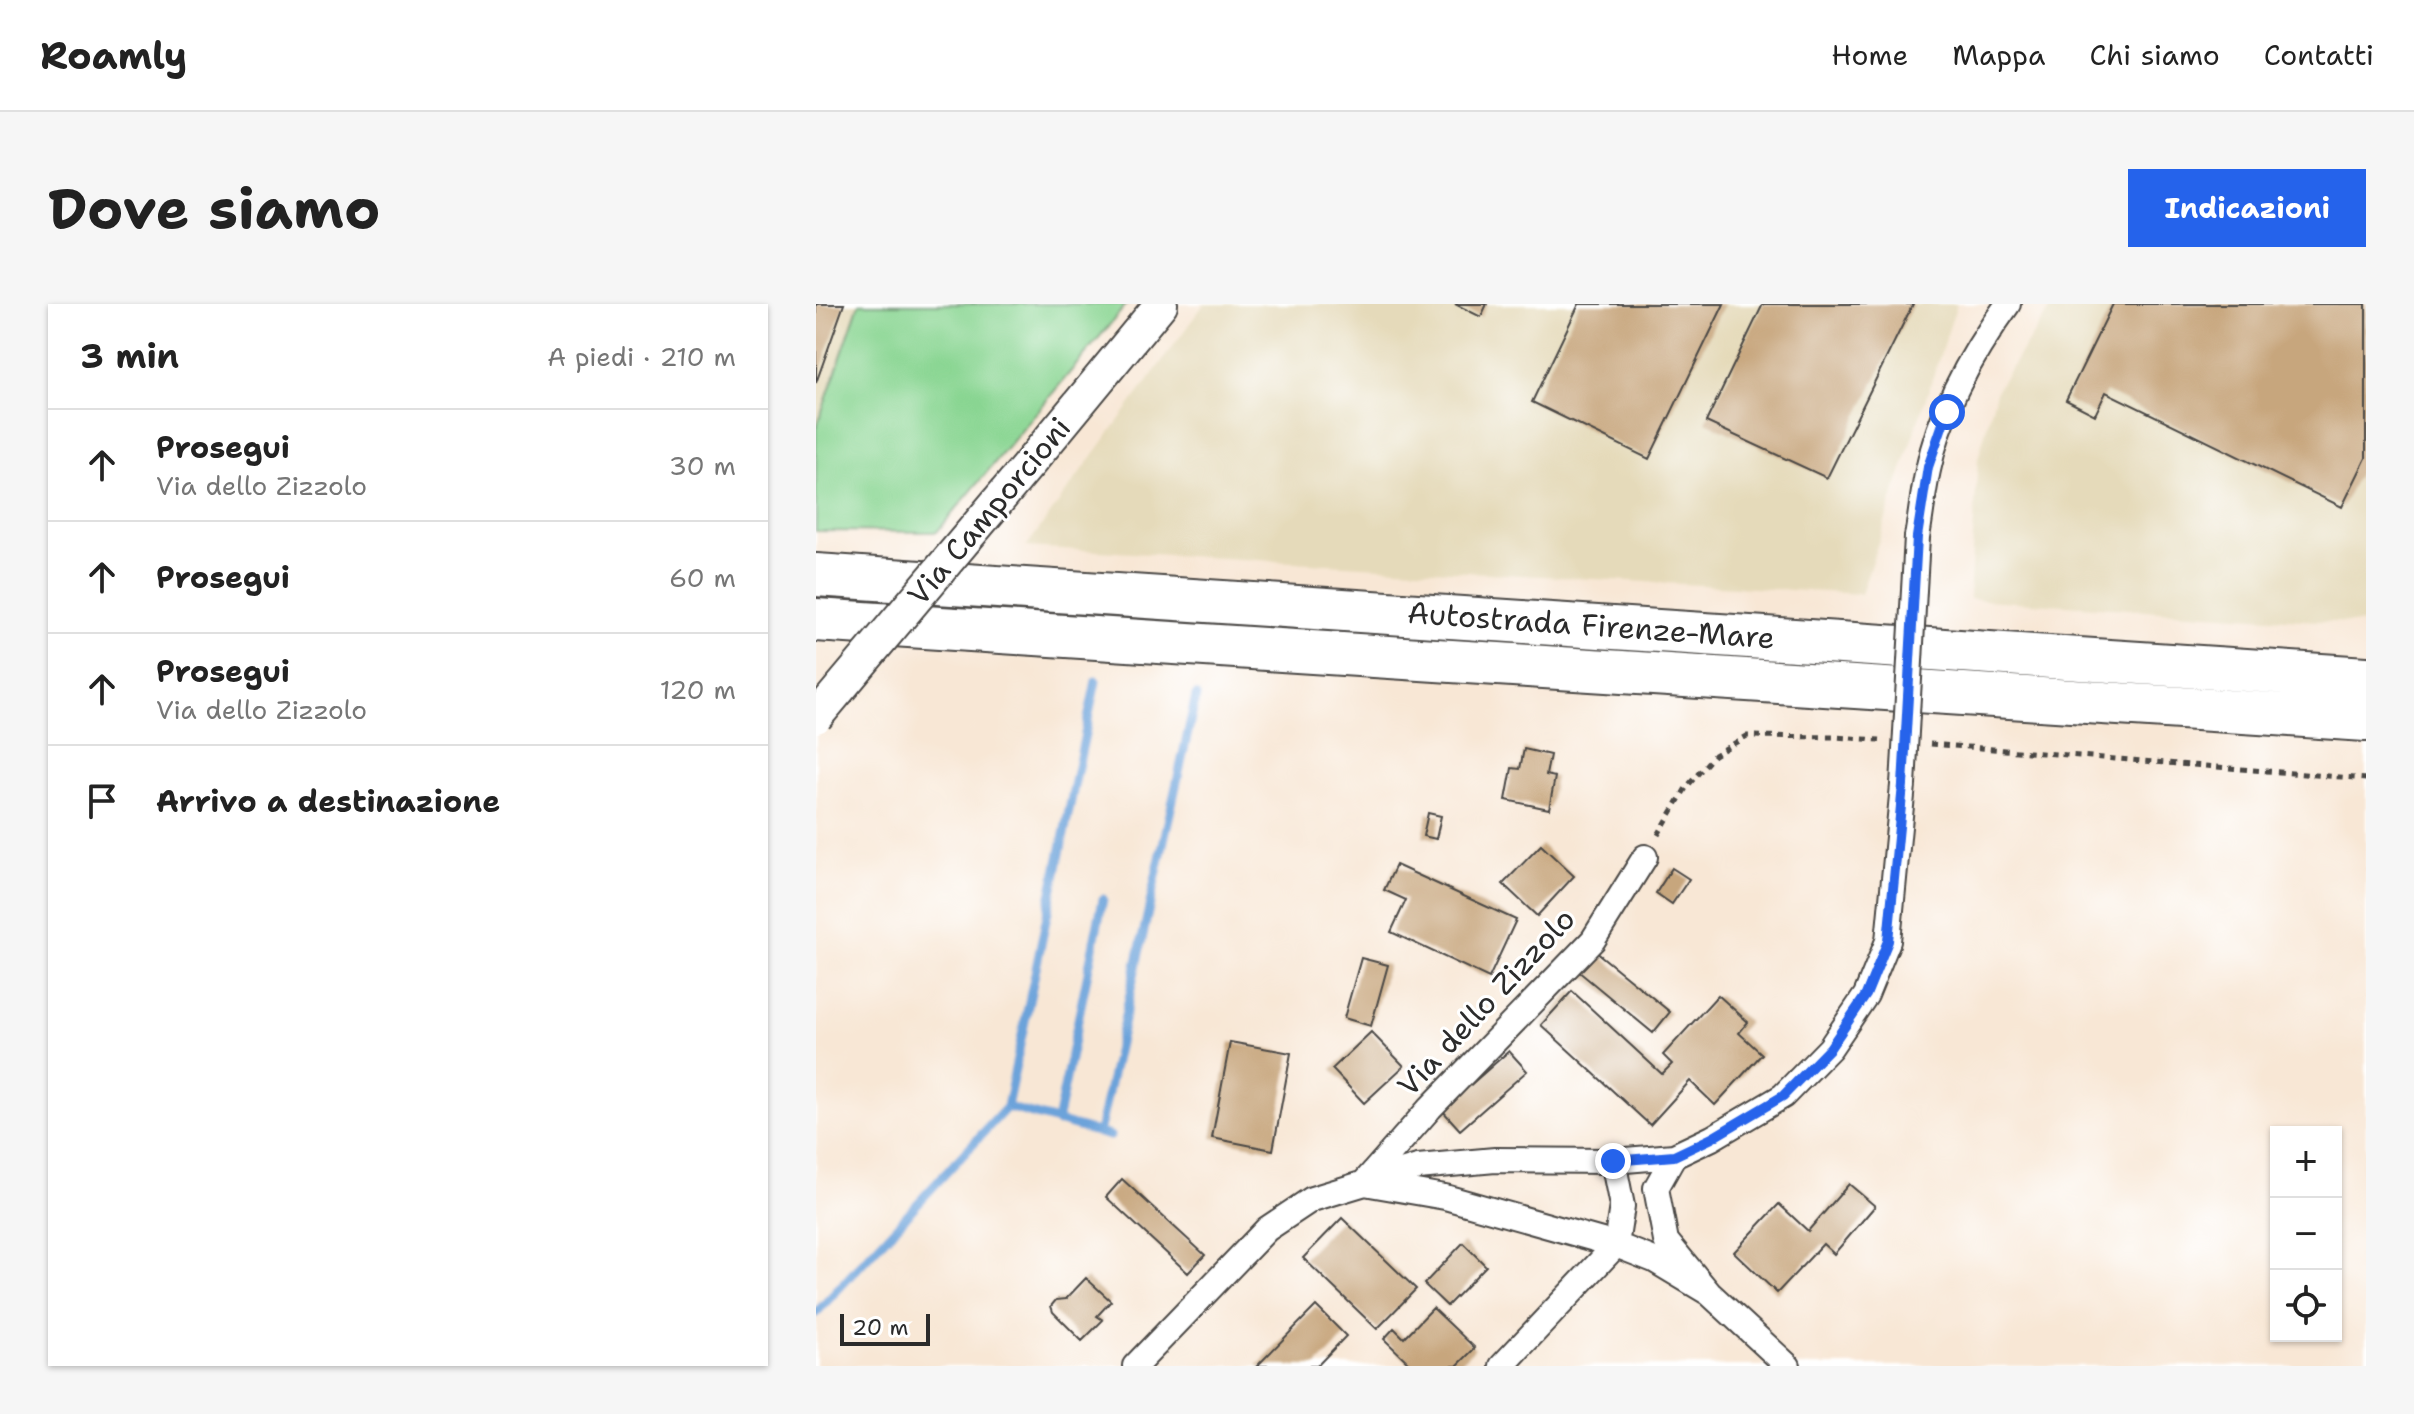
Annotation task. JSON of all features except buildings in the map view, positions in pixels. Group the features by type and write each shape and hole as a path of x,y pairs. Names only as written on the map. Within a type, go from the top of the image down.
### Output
{"highway":[{"name":"Autostrada Firenze-Mare","path":"816,575 2366,678"},
{"name":"Autostrada Firenze-Mare","path":"816,620 2366,720"}],"main road":[{"name":"Via Camporcioni","path":"816,717 1161,304"}],"street":[{"path":"1135,1366 1267,1229 1312,1199 1418,1167 1495,1160 1613,1161 1674,1156 1712,1138 1783,1096 1830,1048 1866,995 1888,941 1903,785 1917,537 1928,467 1947,412 1983,339 2008,304"},
{"name":"Via dello Zizzolo","path":"1364,1183 1430,1108 1593,940 1645,857"},
{"path":"1674,1156 1656,1188 1666,1241 1709,1293 1788,1366"},
{"path":"1502,1366 1616,1245 1622,1206 1613,1161"},
{"path":"1364,1183 1445,1197 1616,1245 1654,1260 1709,1293"}],"path":[{"path":"1645,857 1686,788 1714,755 1747,736 1881,740"},
{"path":"1928,744 2366,779"}],"shaded area":[{"path":"816,304 859,304 816,429"},
{"path":"1204,304 1957,304 1861,594 1026,547"},
{"path":"2053,304 2366,304 2366,624 1969,599 1978,459 1997,389"}],"green space":[{"path":"859,304 1127,304 937,532 816,531 816,429"}],"waterway":[{"path":"1096,681 1007,1107 1110,1136"},
{"path":"1099,1133 1196,696"},
{"path":"1057,1122 1103,899"},
{"path":"816,1313 1007,1107"}],"route":[{"path":"1613,1161 1674,1156 1712,1138 1783,1096 1830,1048 1866,995 1888,941 1903,785 1917,537 1928,467 1947,412"}]}
